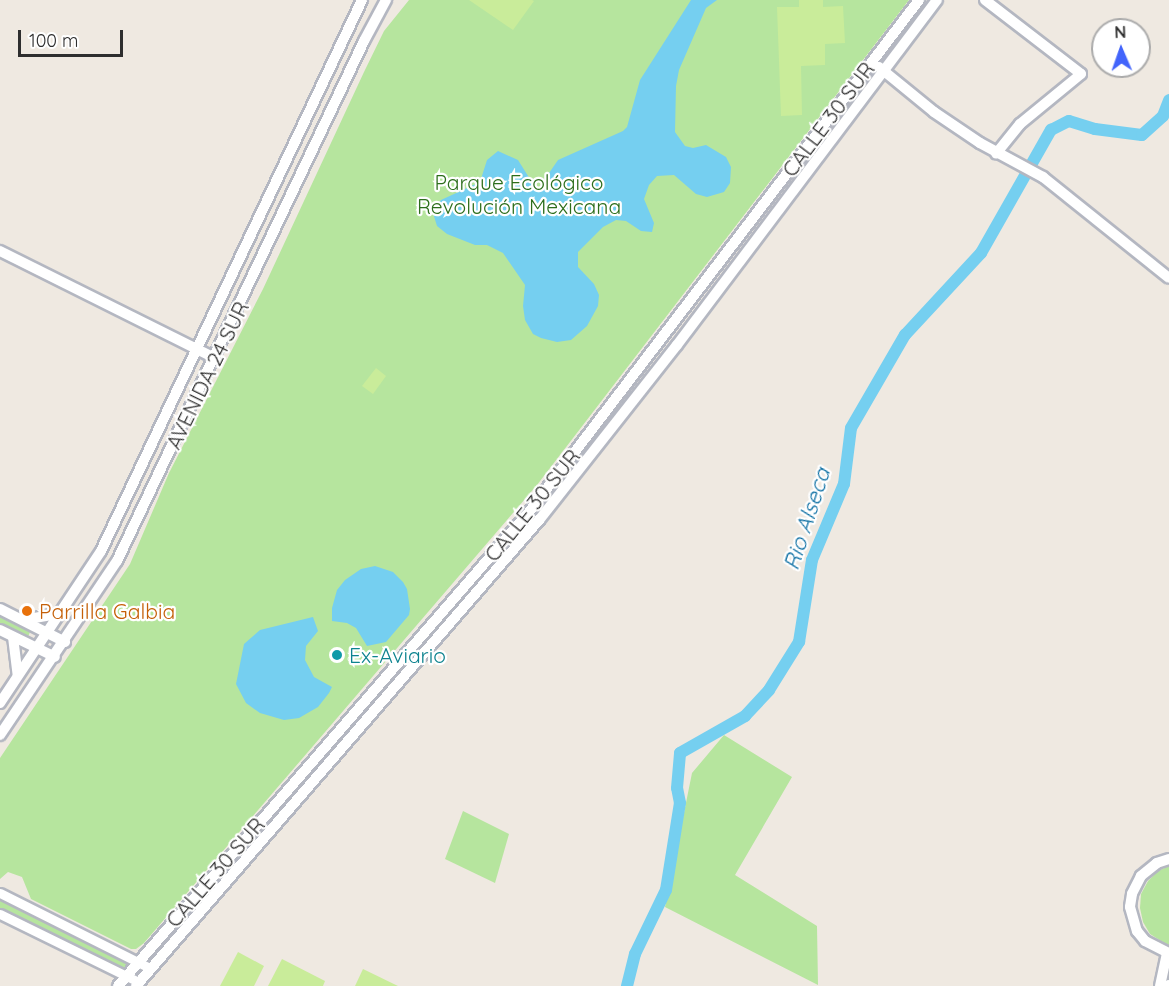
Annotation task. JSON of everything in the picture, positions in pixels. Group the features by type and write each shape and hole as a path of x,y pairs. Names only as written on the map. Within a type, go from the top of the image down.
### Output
{"main road":[{"name":"AVENIDA 24 SUR","path":"0,703 101,551 362,0"},
{"name":"AVENIDA 24 SUR","path":"0,735 55,657 117,561 364,41 386,0"},
{"name":"CALLE 30 SUR","path":"118,986 529,512 919,0"},
{"name":"CALLE 30 SUR","path":"138,984 540,519 677,345 937,0"},
{"path":"986,0 1081,74 1020,124 996,154"},
{"path":"872,61 934,112 996,154 1043,177 1169,278"},
{"path":"0,251 215,358"},
{"path":"0,609 64,642"},
{"path":"21,620 61,613"},
{"path":"0,630 55,657"},
{"path":"13,637 18,661 18,676"},
{"path":"1160,986 1168,953 1145,941 1137,931 1130,907 1132,894 1141,876 1157,863 1169,859"}],"street":[{"path":"0,893 150,969"},
{"path":"0,914 126,975 138,984"}],"green space":[{"name":"Parque Ecológico Revolución Mexicana","path":"409,0 909,0 537,485 144,943 136,949 131,949 31,899 22,877 8,872 0,879 0,758 130,564 169,473 263,289 384,31"},
{"path":"469,0 532,0 534,1 513,30"},
{"path":"799,0 823,0 823,7 843,6 845,43 825,44 825,65 801,66 802,115 781,116 777,7 799,7"},
{"path":"376,368 386,376 373,394 362,386"},
{"path":"0,615 31,630 26,641 0,628"},
{"path":"724,735 792,777 735,875 817,926 818,985 665,907 692,773"},
{"path":"463,811 509,834 495,883 445,859"},
{"path":"1169,866 1169,946 1150,934 1143,922 1140,908 1141,894 1148,881 1158,871"},
{"path":"0,896 131,964 128,971 0,908"},
{"path":"238,952 264,966 254,986 220,986"},
{"path":"282,959 325,981 323,986 268,986"},
{"path":"363,969 398,986 355,986"}],"water":[{"path":"691,0 717,0 706,8 679,70 676,86 675,132 685,146 693,148 706,145 726,157 731,167 730,183 724,192 707,197 696,194 674,175 657,176 649,185 644,199 654,223 652,232 641,231 626,221 616,220 603,227 578,252 578,267 594,284 599,295 598,306 587,326 571,340 557,342 541,338 533,334 525,320 523,306 525,285 503,253 487,245 475,245 447,234 437,226 432,210 441,200 480,182 487,160 498,151 518,160 535,187 543,190 548,186 547,176 558,160 623,131 627,127 640,80"},
{"path":"375,566 393,572 403,582 407,589 410,609 409,615 386,642 367,646 356,628 347,623 332,621 332,608 337,590 345,580 361,569"},
{"path":"313,617 318,631 306,646 305,660 314,677 332,687 329,693 318,707 299,718 284,720 260,713 246,703 236,684 244,644 260,630"}],"waterway":[{"name":"Rio Alseca","path":"627,986 635,954 666,890 680,803 677,788 680,753 745,716 769,690 799,642 812,560 844,484 851,428 905,335 981,253 1051,130 1069,121 1095,129 1142,135 1163,116 1169,100"}],"place":[{"name":"Parrilla Galbia","path":"27,611"},
{"name":"Ex-Aviario","path":"337,655"}]}
